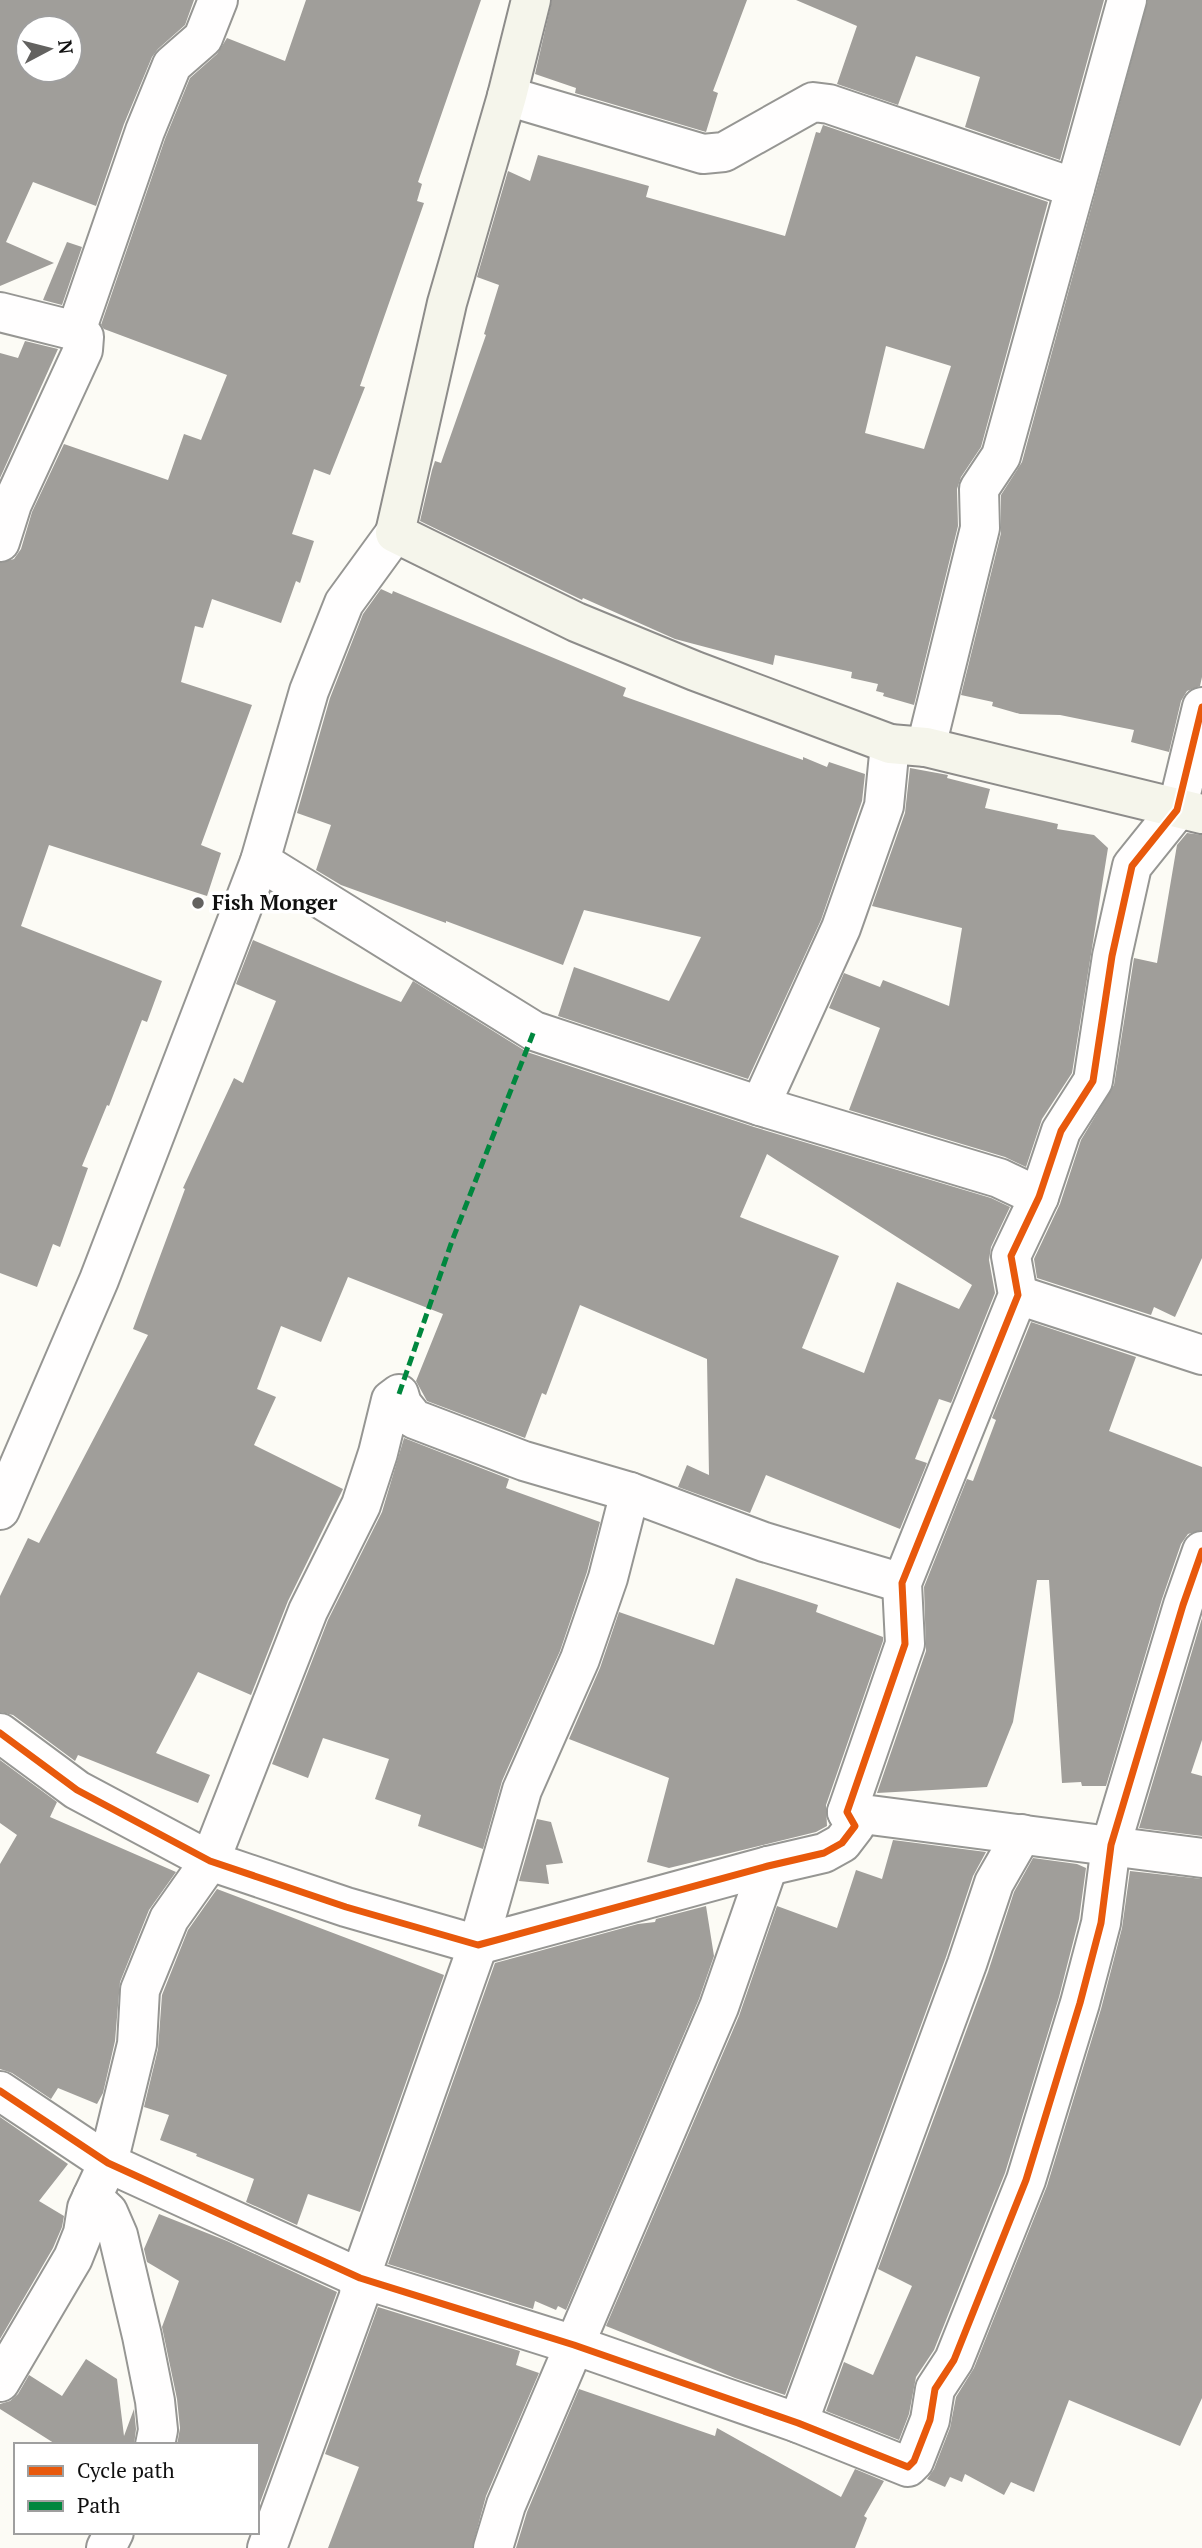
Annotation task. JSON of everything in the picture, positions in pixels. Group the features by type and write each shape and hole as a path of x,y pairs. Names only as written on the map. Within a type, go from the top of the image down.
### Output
{"street":[{"path":"76,331 145,131 172,65 203,38 218,0"},
{"path":"0,1510 99,1280 260,861 309,691 344,603 395,533 447,303 507,96 531,0"},
{"path":"760,1106 841,928 908,746 980,528 979,489 1001,456 1127,0"},
{"path":"507,96 703,155 724,152 813,102 829,104 1075,188"},
{"path":"0,312 76,331 84,337 83,350 12,504 0,542"},
{"path":"395,533 576,622 695,671 908,746 1189,812"},
{"path":"0,1733 77,1790 210,1861 346,1907 478,1945 824,1853 842,1843 855,1826 847,1812 905,1644 902,1583 1017,1295 1011,1256 1039,1197 1061,1131 1093,1081 1112,956 1132,866 1189,812 1202,707"},
{"path":"260,861 534,1031 760,1106 999,1178 1039,1197"},
{"path":"1017,1295 1202,1355"},
{"path":"0,2382 73,2258 83,2233 87,2208 108,2163 137,2044 140,1990 169,1919 210,1861 308,1611 361,1505 379,1453 391,1400 399,1394 402,1404 414,1419 524,1461 630,1492 764,1542 902,1583"},
{"path":"267,2548 359,2296 360,2278 478,1945 522,1790 580,1658 608,1578 630,1492"},
{"path":"0,2091 108,2163 360,2278 574,2345 798,2423 908,2467 914,2461 930,2420 935,2389 954,2360 1026,2180 1080,2003 1101,1923 1111,1845 1183,1605 1202,1551"},
{"path":"847,1812 1202,1858"},
{"path":"798,2423 967,1964 994,1883 1022,1834"},
{"path":"493,2548 506,2505 719,2007 768,1866"},
{"path":"92,2197 108,2212 118,2235 155,2402 158,2430 155,2443"}],"building":[{"path":"0,0 194,0 185,25 152,57 124,124 96,206 33,182 6,242 54,263 0,286"},
{"path":"306,0 481,0 418,182 422,184 417,201 424,203 360,386 365,387 330,475 314,469 292,534 314,541 300,583 296,581 281,623 212,599 203,628 195,626 181,682 252,705 201,845 221,853 207,896 49,845 21,926 162,981 147,1022 142,1020 109,1106 107,1105 82,1166 88,1168 60,1247 53,1244 37,1287 0,1273 0,563 14,559 21,549 32,512 64,444 168,480 184,434 201,440 227,375 104,329 101,325 165,139 190,78 217,54 227,38 285,61"},
{"path":"552,0 747,0 713,91 718,93 706,132 575,93 576,88 535,74"},
{"path":"796,0 1104,0 1060,160 965,127 980,77 916,56 898,105 837,84 857,26"},
{"path":"1148,0 1202,0 1202,677 1200,686 1187,691 1181,701 1169,752 1131,742 1134,730 1060,715 1020,714 992,706 993,702 961,695 1001,533 1001,495 1022,462"},
{"path":"823,125 1048,202 981,447 961,477 957,489 958,526 914,705 883,696 884,693 876,691 878,684 851,678 852,672 775,655 773,665 675,639 583,598 582,600 420,521 435,461 441,463 486,335 484,334 499,285 477,277 508,171 530,181 538,155 649,186 646,197 785,236 816,132 820,133","holes":["886,346 951,366 924,449 865,433"]},
{"path":"67,242 82,247 62,305 43,300"},
{"path":"25,341 58,349 0,478 0,353 18,358"},
{"path":"381,589 392,594 393,591 626,688 623,696 803,760 803,757 827,767 829,762 865,774 862,801 821,920 748,1079 558,1016 574,967 669,1001 701,937 584,910 563,965 341,885 316,870 331,825 297,813 330,698 363,614"},
{"path":"910,768 948,775 947,778 990,789 985,808 1058,824 1057,829 1094,835 1108,848 1072,1073 1042,1119 1026,1167 1005,1157 849,1110 880,1028 829,1008 844,973 880,987 883,980 949,1006 962,928 872,906 905,813"},
{"path":"1187,833 1202,835 1202,1258 1175,1317 1154,1307 1151,1315 1037,1278 1034,1259 1060,1204 1081,1140 1114,1085 1134,958 1157,963 1177,845"},
{"path":"253,940 401,1002 413,981 527,1052 754,1127 991,1198 1010,1207 991,1247 989,1260 995,1293 951,1403 939,1399 915,1459 927,1463 900,1529 766,1475 750,1513 678,1487 687,1465 709,1475 707,1359 580,1305 546,1395 542,1393 525,1438 427,1401 416,1381 443,1314 348,1277 321,1342 281,1326 257,1389 276,1397 254,1445 343,1489 288,1601 251,1695 198,1672 156,1753 210,1775 198,1803 78,1755 75,1761 13,1715 0,1712 0,1596 28,1538 39,1543 148,1335 133,1329 185,1189 183,1188 234,1078 243,1083 276,1001 236,984","holes":["767,1154 972,1285 959,1309 897,1282 864,1373 802,1348 839,1256 740,1217"]},
{"path":"1031,1322 1136,1357 1109,1431 1202,1467 1202,1530 1188,1534 1181,1544 1106,1786 1082,1786 1081,1782 1062,1783 1049,1580 1037,1580 1013,1722 987,1787 877,1793 926,1651 924,1587 967,1479 973,1481 996,1420 992,1418"},
{"path":"404,1438 509,1479 506,1488 600,1522 587,1572 560,1651 502,1781 483,1849 418,1826 421,1815 375,1799 389,1759 323,1738 308,1778 272,1764 328,1620 382,1512"},
{"path":"736,1578 818,1605 816,1612 883,1637 883,1641 826,1805 827,1826 816,1832 669,1868 647,1862 669,1778 569,1739 600,1668 619,1612 714,1645"},
{"path":"1202,1618 1202,1740 1191,1773 1202,1776 1202,1836 1139,1828"},
{"path":"0,1760 57,1802 50,1817 176,1872 149,1910 120,1982 115,2041 103,2093 97,2104 58,2088 51,2099 12,2073 0,2069 0,1864 17,1835 0,1823"},
{"path":"537,1819 551,1822 563,1863 546,1865 549,1884 519,1881"},
{"path":"893,1840 986,1852 973,1876 946,1957 785,2395 735,2378 606,2326 739,2016 777,1906 837,1928 856,1870 882,1879"},
{"path":"1033,1858 1077,1864 1086,1868 1079,1919 1059,1997 1005,2173 934,2350 916,2377 909,2414 899,2440 826,2411 844,2362 873,2375 912,2286 878,2269 988,1972 1014,1892"},
{"path":"1130,1871 1202,1879 1202,2398 1180,2446 1069,2400 1034,2492 1011,2482 1004,2495 965,2474 962,2482 950,2477 945,2487 927,2479 934,2469 950,2428 956,2397 974,2368 1047,2186 1101,2009 1122,1928"},
{"path":"217,1889 444,1975 360,2212 308,2194 297,2225 246,2202 254,2179 160,2140 169,2115 144,2107 158,2049 162,1995 188,1930"},
{"path":"706,1906 714,1956 699,1999 566,2310 558,2306 556,2310 535,2301 533,2309 388,2264 495,1963 638,1924 655,1922 656,1919"},
{"path":"0,2117 68,2164 39,2201 64,2216 62,2227 53,2248 0,2339"},
{"path":"159,2214 227,2241 337,2292 259,2506 259,2443 177,2443 180,2428 177,2399 162,2327 179,2281 147,2262 144,2249"},
{"path":"378,2307 520,2351 516,2365 539,2373 486,2496 472,2548 328,2548 359,2467 325,2454"},
{"path":"86,2359 117,2379 124,2436 134,2409 134,2443 54,2443 0,2409 0,2404 10,2401 18,2394 29,2375 62,2396"},
{"path":"579,2389 715,2436 717,2428 841,2497 855,2469 884,2481 864,2516 867,2518 855,2548 516,2548 527,2512"}],"marked path":[{"path":"399,1394 452,1241 534,1031"}],"cycle path":[{"path":"0,1733 77,1790 210,1861 346,1907 478,1945 824,1853 842,1843 855,1826 847,1812 905,1644 902,1583 1018,1295 1011,1256 1039,1197 1061,1131 1093,1081 1112,956 1132,866 1177,810 1202,707"},
{"path":"0,2091 108,2163 360,2278 574,2345 798,2423 908,2467 914,2461 930,2420 935,2389 954,2360 1026,2180 1080,2003 1101,1923 1111,1845 1183,1605 1202,1551"}],"place":[{"name":"Fish Monger","path":"198,903"}]}
